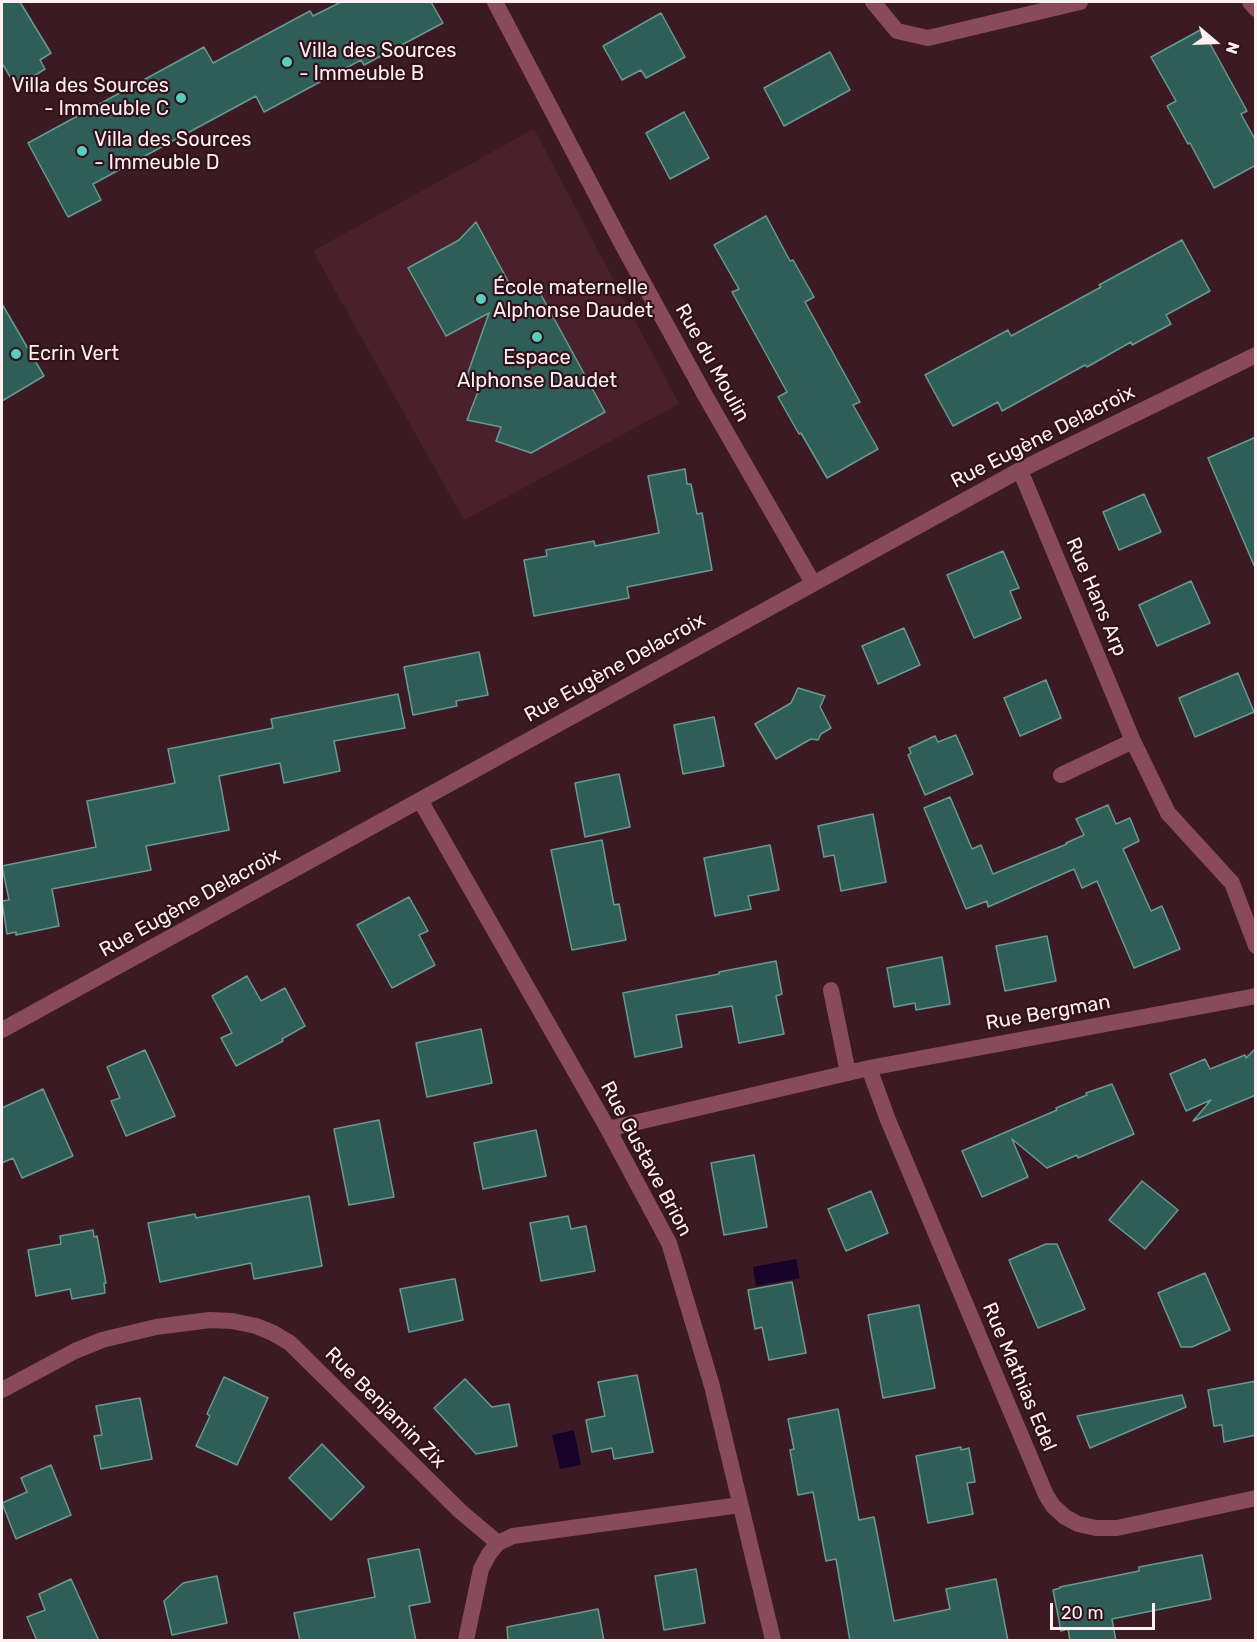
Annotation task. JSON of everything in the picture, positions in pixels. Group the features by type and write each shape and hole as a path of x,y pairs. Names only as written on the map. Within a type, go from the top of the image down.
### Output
{"street":[{"name":"Rue du Moulin","path":"495,2 706,397 813,583"},
{"path":"873,2 897,31 928,38 1080,2"},
{"path":"1251,2 1256,9"},
{"name":"Rue Eugène Delacroix","path":"2,1030 1020,470 1256,355"},
{"name":"Rue Hans Arp","path":"1020,470 1133,741 1168,813 1232,883 1256,946"},
{"path":"1061,775 1133,741"},
{"name":"Rue Gustave Brion","path":"420,800 608,1129 669,1243 712,1386 773,1641"},
{"path":"831,990 848,1073"},
{"name":"Rue Bergman","path":"608,1129 869,1068 1256,996"},
{"name":"Rue Mathias Edel","path":"869,1068 888,1120 1046,1496 1053,1506 1065,1517 1078,1524 1096,1528 1117,1528 1256,1498"},
{"name":"Rue Benjamin Zix","path":"2,1389 75,1351 113,1337 156,1327 210,1320 232,1321 256,1326 290,1343 460,1511 498,1542"},
{"path":"466,1641 482,1569 498,1542 513,1536 740,1505"}],"shaded area":[{"name":"École maternelle Alphonse Daudet","path":"534,129 679,404 464,520 313,251"},
{"path":"796,1259 800,1278 756,1286 753,1267"},
{"path":"574,1430 581,1465 560,1469 552,1435"}],"building":[{"path":"2,2 20,2 51,53 40,60 45,69 16,87 2,63"},
{"path":"341,2 431,2 443,23 364,65 361,60 264,112 256,96 93,184 101,200 68,217 28,143 204,47 213,63 310,11 313,16"},
{"path":"661,13 685,57 646,78 641,70 622,80 603,46"},
{"path":"1202,29 1247,111 1241,114 1256,141 1256,165 1214,188 1167,106 1176,101 1151,57"},
{"path":"830,52 850,90 784,126 764,88"},
{"path":"684,112 709,158 670,179 646,133"},
{"path":"766,216 790,261 793,260 814,297 805,302 860,402 853,405 878,449 827,478 778,397 787,392 732,292 739,289 714,245"},
{"name":"Espace Alphonse Daudet","path":"476,222 514,292 539,291 605,412 531,453 496,441 501,427 467,420 479,389 464,384 489,313 446,336 408,268 459,240"},
{"path":"1182,240 1210,291 1166,315 1171,324 1132,345 1131,342 1087,367 1085,365 1002,411 998,402 953,426 925,375 1008,330 1011,336"},
{"name":"Ecrin Vert","path":"2,304 44,376 2,401"},
{"path":"1256,437 1256,570 1208,458"},
{"path":"685,469 687,484 691,484 697,514 702,513 712,570 627,587 629,598 534,616 524,560 547,556 546,550 594,541 595,546 659,533 648,476"},
{"path":"1144,494 1161,532 1119,550 1103,512"},
{"path":"1003,551 1019,588 1010,591 1021,618 974,638 947,575"},
{"path":"1191,581 1210,623 1157,646 1139,605"},
{"path":"904,628 920,665 878,684 862,646"},
{"path":"479,652 488,695 456,701 457,706 413,715 404,667"},
{"path":"1238,673 1254,712 1195,737 1179,698"},
{"path":"1046,680 1061,718 1020,736 1004,698"},
{"path":"798,688 825,696 820,707 831,728 821,734 818,740 811,739 776,759 755,724 791,703"},
{"path":"398,694 405,728 334,741 340,771 284,783 280,763 219,776 229,830 146,846 151,870 52,889 59,926 16,935 16,932 7,934 2,901 9,900 2,866 96,847 87,801 175,783 168,749 273,728 271,719"},
{"path":"714,717 724,766 683,774 674,725"},
{"path":"956,735 973,774 925,795 908,755 911,753 909,748 935,736 938,742"},
{"path":"619,774 630,827 585,837 575,783"},
{"path":"950,797 972,849 981,845 993,874 1084,835 1076,819 1108,805 1116,824 1130,818 1139,841 1123,849 1151,911 1162,906 1180,949 1134,968 1097,881 1082,888 1074,869 988,907 987,901 966,909 924,808"},
{"path":"873,814 886,882 841,891 834,855 824,857 818,826"},
{"path":"602,840 614,905 619,904 626,940 572,950 551,850"},
{"path":"770,845 779,890 748,896 751,909 715,916 704,858"},
{"path":"409,897 428,931 419,935 435,965 392,988 357,925"},
{"path":"1047,936 1056,981 1005,991 996,946"},
{"path":"942,957 950,1004 916,1010 915,1003 894,1007 887,968"},
{"path":"776,961 782,994 776,996 784,1034 739,1043 732,1006 676,1015 682,1047 635,1057 623,993"},
{"path":"247,976 261,1001 285,988 305,1026 282,1039 283,1041 236,1066 221,1038 232,1033 212,996"},
{"path":"481,1029 492,1083 427,1097 416,1043"},
{"path":"1256,1048 1256,1095 1193,1121 1211,1100 1186,1111 1170,1074 1205,1059 1210,1069 1245,1055 1246,1058"},
{"path":"145,1050 175,1116 126,1136 111,1101 120,1098 107,1067"},
{"path":"1112,1084 1134,1134 1078,1158 1077,1155 1047,1168 1012,1139 1028,1177 982,1197 962,1151 1057,1110 1056,1108 1087,1095 1086,1093"},
{"path":"43,1089 73,1156 22,1178 13,1158 2,1163 2,1108"},
{"path":"379,1120 394,1197 349,1205 334,1129"},
{"path":"536,1130 546,1176 483,1189 474,1143"},
{"path":"754,1155 767,1227 724,1235 711,1163"},
{"path":"1142,1181 1178,1210 1145,1249 1109,1220"},
{"path":"871,1191 888,1233 846,1251 828,1209"},
{"path":"309,1196 322,1266 254,1279 251,1263 160,1282 148,1223 195,1214 196,1218"},
{"path":"568,1216 571,1229 586,1226 595,1271 541,1281 530,1223"},
{"path":"93,1230 94,1237 97,1236 106,1283 104,1283 105,1293 72,1299 70,1289 36,1296 28,1250 61,1244 60,1236"},
{"path":"1046,1244 1057,1244 1085,1309 1038,1328 1009,1260"},
{"path":"1205,1273 1230,1330 1192,1347 1181,1347 1158,1293"},
{"path":"455,1279 463,1320 409,1332 400,1289"},
{"path":"792,1282 806,1353 769,1360 762,1327 755,1329 748,1290"},
{"path":"919,1305 935,1388 883,1398 868,1315"},
{"path":"637,1375 653,1452 614,1459 612,1448 592,1452 586,1420 605,1416 598,1382"},
{"path":"224,1377 268,1398 237,1465 196,1446 210,1416 207,1414"},
{"path":"465,1379 492,1407 509,1404 517,1446 476,1454 434,1408"},
{"path":"1256,1381 1256,1435 1224,1442 1222,1425 1214,1426 1208,1390"},
{"path":"1182,1395 1186,1407 1090,1448 1077,1416"},
{"path":"140,1398 152,1459 101,1469 94,1436 102,1435 96,1406"},
{"path":"838,1409 859,1520 874,1517 894,1621 950,1609 946,1589 996,1579 1008,1641 850,1641 836,1559 826,1561 813,1492 798,1495 790,1450 794,1449 788,1419"},
{"path":"322,1444 364,1487 331,1520 289,1478"},
{"path":"961,1447 961,1450 969,1448 975,1482 967,1483 973,1514 928,1523 916,1456"},
{"path":"51,1465 71,1515 16,1539 2,1503 27,1492 21,1478"},
{"path":"419,1549 430,1602 409,1606 416,1641 300,1641 294,1613 375,1597 368,1559"},
{"path":"1202,1555 1211,1599 1112,1619 1116,1641 1070,1641 1068,1629 1061,1631 1053,1590 1139,1571 1139,1567"},
{"path":"696,1569 705,1623 664,1630 655,1576"},
{"path":"217,1576 227,1623 172,1635 164,1601 183,1583"},
{"path":"71,1579 99,1641 37,1641 27,1617 45,1610 39,1594"},
{"path":"598,1609 604,1641 508,1641 507,1627"}],"place":[{"name":"Villa des Sources - Immeuble B","path":"287,62"},
{"name":"Villa des Sources - Immeuble C","path":"181,98"},
{"name":"Villa des Sources - Immeuble D","path":"82,151"},
{"name":"École maternelle Alphonse Daudet","path":"481,299"},
{"name":"Espace Alphonse Daudet","path":"537,337"},
{"name":"Ecrin Vert","path":"16,354"}]}
